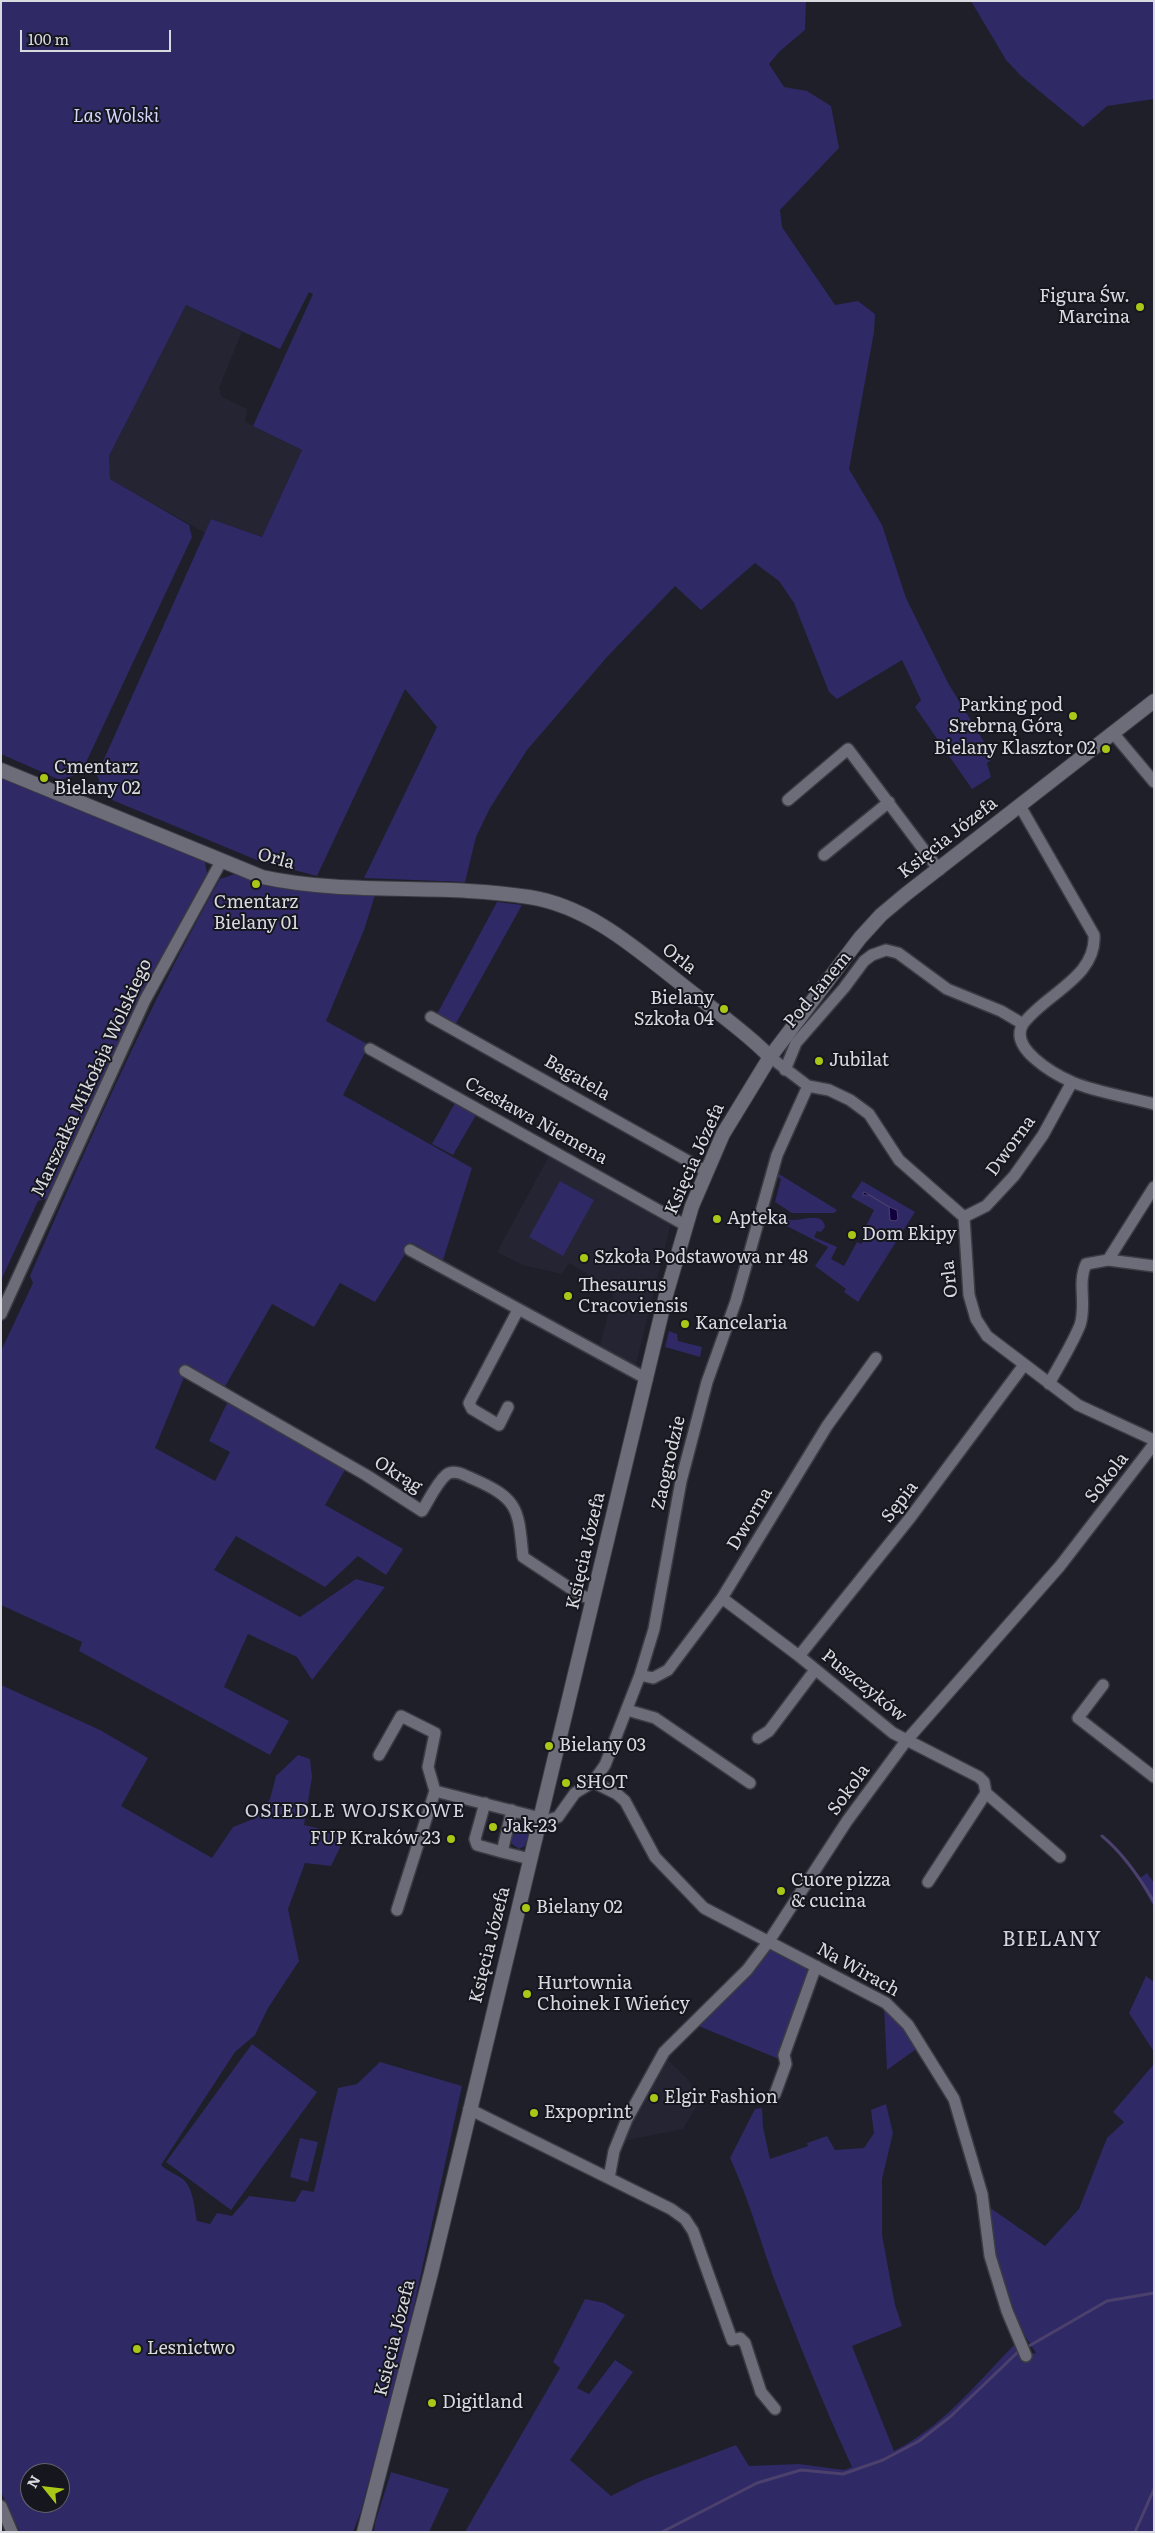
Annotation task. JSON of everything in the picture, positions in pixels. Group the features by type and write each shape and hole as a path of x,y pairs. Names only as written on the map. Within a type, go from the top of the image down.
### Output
{"street":[{"name":"Księcia Józefa","path":"364,2532 417,2329 685,1225 706,1171 741,1101 770,1056 860,938 900,899 1154,701"},
{"path":"1113,733 1154,782"},
{"path":"788,800 848,749 939,870"},
{"name":"Orla","path":"1,770 262,876 297,884 468,891 530,897 557,904 608,929 632,946 785,1070 808,1086 829,1090 850,1100 869,1114 899,1160 964,1217 969,1295 976,1319 987,1336 1024,1366 1078,1405 1154,1442"},
{"path":"824,855 889,802"},
{"path":"1020,806 1094,935 1094,948 1088,964 1023,1024 1020,1029 1020,1035 1026,1050 1037,1060 1072,1082 1154,1104"},
{"name":"Marszałka Mikołaja Wolskiego","path":"1,1314 145,1000 222,860"},
{"name":"Pod Janem","path":"785,1070 796,1043 844,988 864,961 872,955 886,950 898,953 947,989 1001,1011 1023,1024"},
{"name":"Bagatela","path":"431,1017 706,1171"},
{"name":"Czesława Niemena","path":"370,1048 685,1225"},
{"name":"Dworna","path":"964,1217 986,1206 1014,1176 1043,1136 1072,1082"},
{"name":"Zaogrodzie","path":"540,1818 548,1820 558,1817 575,1793 593,1782 606,1765 640,1675 654,1630 681,1481 707,1382 736,1301 777,1155 808,1086"},
{"path":"1108,1260 1154,1187"},
{"path":"410,1250 647,1379"},
{"path":"1049,1384 1080,1325 1084,1304 1081,1276 1086,1264 1108,1260 1154,1266"},
{"path":"508,1407 499,1425 472,1410 469,1404 518,1310"},
{"name":"Dworna","path":"640,1675 652,1678 668,1670 722,1598 827,1426 876,1358"},
{"name":"Sępia","path":"799,1656 910,1518 1024,1366"},
{"name":"Okrąg","path":"184,1371 366,1475 422,1511 440,1482 448,1474 457,1472 490,1486 506,1498 520,1520 524,1557 582,1596 593,1599"},
{"name":"Sokola","path":"609,2178 614,2151 627,2119 664,2052 747,1970 769,1942 847,1821 906,1741 1060,1566 1154,1442"},
{"name":"Puszczyków","path":"722,1598 906,1741 979,1777 984,1782 986,1792 1060,1857"},
{"path":"758,1738 769,1731 815,1670"},
{"path":"1102,1685 1078,1718 1154,1777"},
{"path":"627,1710 655,1718 750,1783"},
{"path":"379,1756 401,1716 435,1733 428,1768 435,1792 397,1910"},
{"name":"Na Wirach","path":"593,1782 617,1794 625,1801 655,1857 695,1901 727,1922 886,2003 908,2025 954,2099 982,2194 990,2256 1007,2311 1026,2356"},
{"path":"435,1792 540,1818"},
{"path":"928,1882 986,1792"},
{"path":"485,1803 475,1839 477,1844 530,1859"},
{"path":"502,1852 512,1810"},
{"path":"776,2094 786,2064 784,2054 816,1966"},
{"path":"469,2109 671,2209 685,2219 693,2231 732,2340 740,2338 745,2343 761,2392 775,2410"},
{"path":"1,2506 12,2532"}],"shaded area":[{"path":"186,305 242,332 219,388 221,396 247,409 245,421 302,450 262,537 211,519 205,533 110,479 109,456"},
{"name":"Szkoła Podstawowa nr 48","path":"549,1156 671,1223 635,1368 599,1349 613,1296 607,1286 585,1281 588,1274 569,1263 562,1274 522,1265 497,1252"},
{"path":"864,1192 872,1196 889,1207 869,1195 863,1195"},
{"path":"889,1207 897,1210 898,1219 895,1221 890,1220"},
{"name":"Elgir Fashion","path":"666,2058 689,2081 699,2102 683,2129 619,2142"}],"green space":[{"name":"Las Wolski","path":"1,1 806,1 805,30 780,51 769,64 784,87 807,91 831,106 839,148 780,210 782,227 835,305 858,301 875,314 874,332 849,469 882,525 906,598 948,683 994,758 987,763 991,777 972,789 915,707 921,700 902,660 837,699 829,692 794,603 779,581 755,563 701,610 675,586 607,657 527,750 490,808 476,837 465,882 364,878 437,727 405,689 317,876 259,861 105,797 97,775 211,519 262,537 302,450 253,426 313,294 309,292 280,349 186,305 109,456 110,479 189,525 192,537 81,773 60,780 1,754"},
{"path":"971,1 1154,1 1154,99 1107,106 1083,127 1021,76 1006,60"},
{"path":"1,775 205,862 207,873 154,970 48,1198 38,1201 1,1280"},
{"path":"235,874 284,887 375,895 364,930 326,1021 369,1045 343,1095 472,1168 443,1260 412,1243 375,1302 340,1283 314,1327 272,1304 223,1390 179,1366 185,1375 155,1448 215,1481 230,1452 209,1441 229,1399 346,1468 325,1505 403,1549 386,1575 358,1556 325,1587 236,1536 214,1570 300,1617 356,1579 385,1587 312,1680 297,1657 248,1634 224,1687 289,1721 270,1755 79,1651 82,1642 1,1605 1,1351 33,1283 30,1276 52,1225 168,976 220,879"},
{"path":"497,902 522,905 454,1027 436,1016"},
{"path":"455,1103 476,1115 453,1155 432,1144"},
{"path":"779,1174 837,1210 834,1213 792,1213 775,1202 781,1179 778,1177"},
{"path":"560,1181 594,1200 563,1256 529,1237"},
{"path":"862,1181 915,1212 858,1302 844,1292 846,1289 815,1266 828,1247 767,1216 768,1213 791,1220 820,1219 825,1227 821,1232 817,1231 814,1237 837,1247 831,1259 844,1266 857,1242 861,1244 870,1228 866,1226 874,1210 851,1197"},
{"path":"669,1331 677,1334 678,1341 702,1347 700,1357 665,1347"},
{"path":"1,1685 100,1730 148,1758 121,1806 212,1858 233,1827 256,1818 270,1799 276,1776 298,1755 310,1759 312,1777 304,1825 346,1835 331,1866 305,1863 288,1909 299,1961 268,2008 255,2035 235,2052 161,2165 187,2184 192,2194 197,2221 210,2224 217,2213 232,2216 249,2196 295,2202 302,2190 314,2192 338,2088 357,2084 380,2062 462,2086 407,2338 361,2511 353,2532 20,2532 1,2492"},
{"path":"518,1822 525,1822 530,1830 525,1846 519,1849 512,1844 511,1838 512,1829"},
{"path":"1147,1873 1154,1883 1154,1907 1138,1879"},
{"path":"770,1948 805,1966 809,1976 779,2059 696,2025"},
{"path":"1146,1976 1154,1982 1154,2052 1129,2013"},
{"path":"884,2006 896,2015 919,2047 887,2070"},
{"path":"252,2044 317,2092 231,2210 166,2162"},
{"path":"1154,2064 1154,2532 465,2532 560,2368 553,2362 585,2299 604,2303 625,2315 577,2388 589,2394 615,2360 633,2372 570,2460 611,2496 643,2480 736,2445 749,2466 799,2464 844,2470 852,2467 821,2396 773,2276 730,2158 755,2109 762,2108 763,2127 770,2159 808,2146 807,2143 827,2136 835,2150 864,2148 874,2133 871,2110 886,2104 893,2133 882,2179 882,2235 895,2305 902,2326 852,2346 894,2451 928,2430 943,2417 1014,2345 1020,2355 1036,2353 1009,2310 996,2263 989,2207 1045,2246 1079,2209 1107,2138 1124,2122 1113,2112"},
{"path":"300,2138 318,2142 308,2182 290,2177"},
{"path":"391,2472 449,2489 429,2532 374,2532"}],"waterway":[{"path":"1102,1836 1131,1867 1154,1902"},
{"path":"1029,2346 1107,2301 1154,2293"},
{"path":"662,2532 757,2483 801,2470 843,2474 883,2460 919,2441 950,2417 1018,2352"},
{"path":"1135,2532 1154,2489"}],"place":[{"name":"Figura Św. Marcina","path":"1140,307"},
{"name":"Parking pod Srebrną Górą","path":"1073,716"},
{"name":"Bielany Klasztor 02","path":"1106,749"},
{"name":"Cmentarz Bielany 02","path":"44,778"},
{"name":"Cmentarz Bielany 01","path":"256,884"},
{"name":"Bielany Szkoła 04","path":"724,1009"},
{"name":"Jubilat","path":"819,1061"},
{"name":"Apteka","path":"717,1219"},
{"name":"Dom Ekipy","path":"852,1235"},
{"name":"Szkoła Podstawowa nr 48","path":"584,1258"},
{"name":"Thesaurus Cracoviensis","path":"568,1296"},
{"name":"Kancelaria","path":"685,1324"},
{"name":"Bielany 03","path":"549,1746"},
{"name":"SHOT","path":"566,1783"},
{"name":"Jak-23","path":"493,1827"},
{"name":"FUP Kraków 23","path":"451,1839"},
{"name":"Cuore pizza & cucina","path":"781,1891"},
{"name":"Bielany 02","path":"526,1908"},
{"name":"Hurtownia Choinek I Wieńcy","path":"527,1994"},
{"name":"Elgir Fashion","path":"654,2098"},
{"name":"Expoprint","path":"534,2113"},
{"name":"Lesnictwo","path":"137,2349"},
{"name":"Digitland","path":"432,2403"}],"district":[{"name":"OSIEDLE WOJSKOWE","path":"355,1811"},
{"name":"BIELANY","path":"1052,1940"}]}
